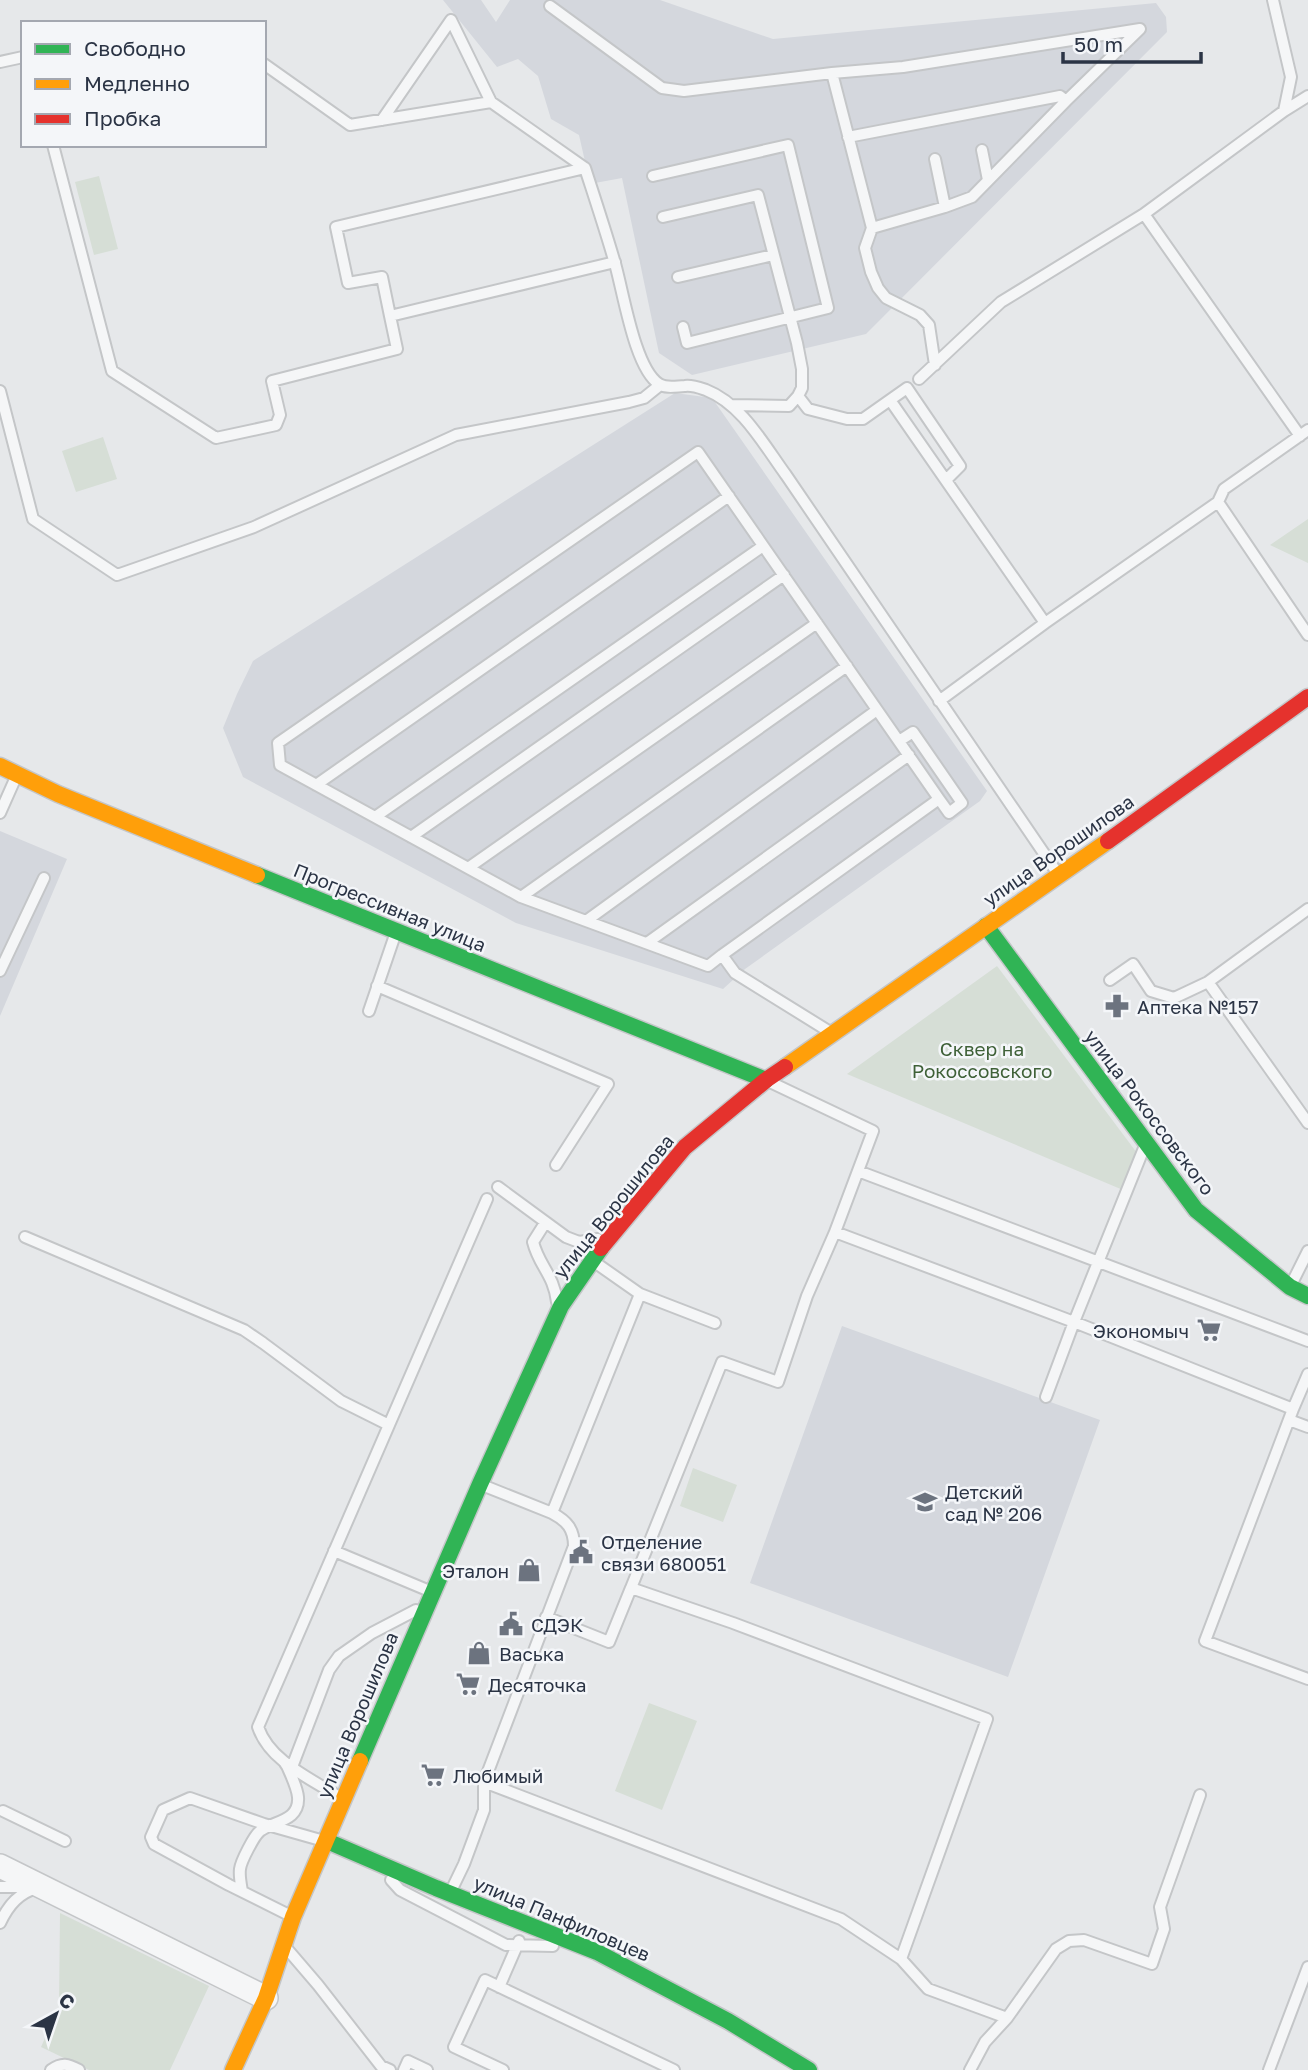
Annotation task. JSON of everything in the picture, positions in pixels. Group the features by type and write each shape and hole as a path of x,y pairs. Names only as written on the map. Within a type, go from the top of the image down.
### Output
{"street":[{"name":"улица Ворошилова","path":"233,2070 266,1998 293,1917 482,1479 557,1315 592,1260 685,1147 766,1080 1059,876 1308,697"},
{"name":"Прогрессивная улица","path":"0,766 71,799 766,1080"},
{"name":"улица Рокоссовского","path":"986,926 1196,1210 1290,1287 1308,1296"},
{"name":"улица Панфиловцев","path":"327,1842 379,1863 456,1886 526,1924 597,1952 729,2021 809,2070"},
{"path":"0,1866 40,1891 266,1998"}],"lane":[{"path":"1273,0 1291,77 1284,111"},
{"path":"550,6 662,88 684,91 903,67 1140,29 972,197 872,228"},
{"path":"382,120 451,20 491,102 585,168 615,262 633,336 646,370 660,385 688,385 706,390 732,405 786,474 1059,876"},
{"path":"0,62 21,57"},
{"path":"266,65 350,125 491,102"},
{"path":"832,73 872,228 865,248 871,272 886,298 920,315 929,325 935,365"},
{"path":"848,137 1060,96 1066,101"},
{"path":"919,379 1001,302 1144,214 1308,96"},
{"path":"653,176 788,145 828,308 687,343 683,327"},
{"path":"54,147 111,371 216,438 276,425 280,415 272,381 397,349 382,277 348,282 337,227 585,168"},
{"path":"982,150 988,180"},
{"path":"935,159 945,206"},
{"path":"663,217 758,195 802,369 802,388 789,406"},
{"path":"939,701 1218,502 1224,489 1304,433 1144,214"},
{"path":"678,277 773,255"},
{"path":"390,316 615,262"},
{"path":"0,391 33,519 117,575 254,527 456,435 629,402 644,398 660,385"},
{"path":"732,405 789,406 830,416 863,419 907,388 960,466 946,480"},
{"path":"798,396 808,409"},
{"path":"890,400 1045,623"},
{"path":"899,741 913,732 962,803 949,813 698,452 278,743 280,765 521,897 708,966 939,799"},
{"path":"316,785 729,496"},
{"path":"1218,502 1308,635"},
{"path":"375,817 764,546"},
{"path":"411,837 784,575"},
{"path":"468,868 817,623"},
{"path":"521,897 847,666"},
{"path":"586,921 877,710"},
{"path":"647,943 909,755"},
{"path":"0,813 18,775"},
{"path":"0,971 44,878"},
{"path":"1110,980 1133,964 1151,991 1174,998 1209,982 1308,909"},
{"path":"369,1011 396,932"},
{"path":"722,956 735,974 832,1034"},
{"path":"1209,982 1308,1123"},
{"path":"377,986 608,1084 556,1165"},
{"path":"546,1617 609,1642 722,1362 778,1382 807,1296 835,1233 873,1131 766,1080"},
{"path":"1046,1396 1147,1143"},
{"path":"858,1171 1308,1341"},
{"path":"498,1187 566,1237 579,1242 595,1241 614,1233"},
{"path":"344,1799 287,1764 271,1750 261,1737 258,1727 487,1199"},
{"path":"545,1223 533,1242 537,1257 547,1268 554,1283 557,1315"},
{"path":"835,1233 1074,1322 1291,1415 1308,1427"},
{"path":"24,1237 244,1330 341,1401 389,1425"},
{"path":"1290,1287 1308,1251"},
{"path":"592,1260 640,1294 715,1324"},
{"path":"552,1513 640,1294"},
{"path":"544,1344 550,1353 550,1360"},
{"path":"1308,1374 1205,1641 1308,1678"},
{"path":"444,1877 456,1886 484,1810 484,1782 574,1546 570,1527 563,1519 482,1479 509,1450"},
{"path":"242,1891 240,1870 255,1836 262,1829 283,1822 297,1804 297,1793 287,1764 330,1670 339,1656 372,1633 401,1619 430,1597 334,1551"},
{"path":"631,1588 733,1623 986,1719 901,1959"},
{"path":"484,1782 841,1919 901,1959 928,1989 1007,2018"},
{"path":"970,2070 985,2042 1007,2018 1056,1949 1069,1941 1084,1940 1152,1964 1164,1929 1160,1907 1200,1795"},
{"path":"293,1917 154,1844 152,1836 163,1810 190,1798 327,1842"},
{"path":"1,1813 65,1841"},
{"path":"409,1864 397,1859 379,1863 400,1890 506,1945 585,1948"},
{"path":"0,1887 40,1891"},
{"path":"474,1890 585,1948"},
{"path":"0,1923 8,1906 19,1895 40,1891"},
{"path":"499,1987 526,1924"},
{"path":"284,1945 381,2066 390,2070"},
{"path":"1269,2070 1308,1967"},
{"path":"503,2070 453,2047 485,1980 674,2070"},
{"path":"241,2052 249,2070"},
{"path":"404,2070 408,2061 428,2070"},
{"path":"51,2070 58,2065 67,2064 79,2070"}],"shaded area":[{"path":"443,0 481,0 496,22 510,0 660,0 773,39 1156,3 1166,17 1167,32 866,334 692,375 659,353 622,178 595,183 589,179 579,135 551,119 538,76 518,59 497,67"},
{"path":"675,393 712,398 987,791 980,801 745,969 723,989 516,923 243,777 223,728 253,661"},
{"path":"0,831 67,859 0,1016"},
{"name":"Детский сад № 206","path":"842,1326 1100,1420 1008,1677 750,1583"}],"green space":[{"path":"99,176 118,249 94,255 75,182"},
{"path":"103,437 117,479 76,492 62,451"},
{"path":"1308,519 1308,563 1270,545"},
{"name":"Сквер на Рокоссовского","path":"997,966 1137,1153 1123,1190 847,1074"},
{"path":"693,1468 737,1485 723,1522 680,1506"},
{"path":"649,1703 697,1721 662,1810 615,1791"},
{"path":"60,1913 209,1986 170,2070 89,2070 41,2047 59,2007"}],"traffic: fast":[{"path":"257,875 766,1080"},
{"path":"986,926 1196,1210 1290,1287 1308,1296"},
{"path":"360,1761 480,1484 561,1306 601,1248"},
{"path":"327,1841 597,1952 728,2021 809,2070"}],"traffic: slow":[{"path":"0,766 58,794 257,875"},
{"path":"785,1067 1108,841"},
{"path":"233,2070 266,1998 293,1917 360,1761"}],"traffic: jam":[{"path":"1108,841 1308,697"},
{"path":"601,1248 685,1147 785,1067"}],"place":[{"name":"Аптека №157","path":"1117,1006"},
{"name":"Экономыч","path":"1209,1330"},
{"name":"Детский сад № 206","path":"925,1502"},
{"name":"Отделение связи 680051","path":"581,1552"},
{"name":"Эталон","path":"529,1570"},
{"name":"СДЭК","path":"511,1624"},
{"name":"Васька","path":"479,1653"},
{"name":"Десяточка","path":"468,1684"},
{"name":"Любимый","path":"433,1775"}]}
